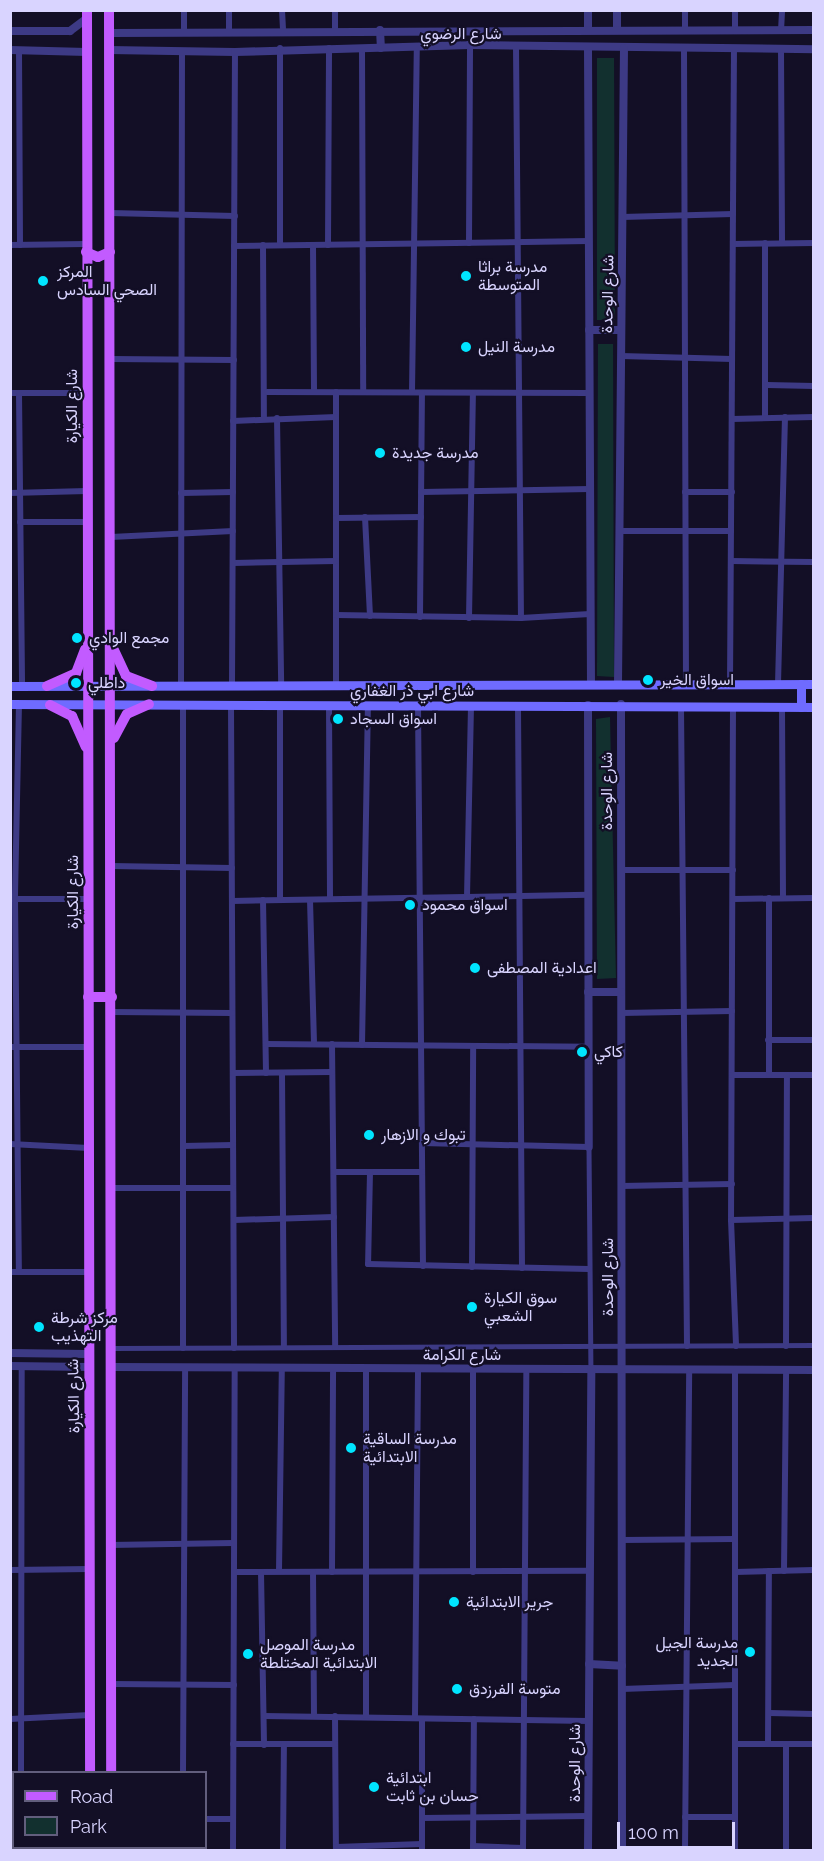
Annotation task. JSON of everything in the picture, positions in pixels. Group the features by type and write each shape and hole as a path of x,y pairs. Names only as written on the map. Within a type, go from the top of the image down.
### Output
{"main road":[{"path":"110,10 111,1771"},
{"name":"شارع الكيارة","path":"87,13 90,1771"},
{"path":"86,248 98,257 110,252"},
{"path":"87,271 100,267 110,273"},
{"path":"47,686 76,673 88,644"},
{"path":"111,644 126,676 152,686"},
{"path":"801,684 801,707"},
{"name":"شارع ابي ذر الغفاري","path":"10,686 813,684"},
{"path":"304,686 304,705"},
{"path":"111,747 127,714 150,704"},
{"name":"شارع ابي ذر الغفاري","path":"15,705 518,707 621,704 681,707 813,707"},
{"path":"50,705 72,716 88,753"},
{"path":"88,997 112,998"},
{"path":"91,1666 111,1666"}],"street":[{"path":"184,10 184,32"},
{"path":"228,10 229,31"},
{"path":"282,10 283,32"},
{"path":"335,10 335,30"},
{"path":"588,10 588,29"},
{"path":"617,10 617,30"},
{"path":"685,10 685,29"},
{"path":"735,10 735,30"},
{"path":"781,31 782,10"},
{"path":"10,31 74,30 85,22 87,13"},
{"name":"شارع الرضوي","path":"110,33 335,30 813,30"},
{"path":"381,30 381,48"},
{"name":"شارع الرضوي","path":"110,50 235,52 280,48 417,48 470,45 588,49 813,49"},
{"path":"469,243 470,45"},
{"path":"516,47 521,618"},
{"path":"280,48 280,245"},
{"path":"328,244 329,48"},
{"path":"362,48 363,392"},
{"path":"412,393 417,243 417,48"},
{"name":"شارع الوحدة","path":"618,684 624,48"},
{"name":"شارع الوحدة","path":"588,49 591,685"},
{"path":"684,49 686,686"},
{"path":"730,685 734,49"},
{"path":"781,49 782,243"},
{"path":"20,244 15,50 87,52"},
{"path":"181,685 182,52"},
{"path":"232,686 235,52"},
{"path":"110,213 235,216"},
{"path":"622,217 733,214"},
{"path":"234,246 589,242"},
{"path":"765,243 767,385 765,418"},
{"path":"733,244 813,243"},
{"path":"10,244 86,248"},
{"path":"263,245 267,392 264,419"},
{"path":"313,245 314,392"},
{"path":"589,330 621,330"},
{"path":"621,356 732,359"},
{"path":"110,359 234,360"},
{"path":"767,385 813,386"},
{"path":"267,392 589,393"},
{"path":"336,392 336,686"},
{"path":"10,393 87,393"},
{"path":"19,393 22,686"},
{"path":"420,617 422,393"},
{"path":"469,618 473,393"},
{"path":"234,421 336,417"},
{"path":"778,684 783,562 785,417"},
{"path":"732,419 813,417"},
{"path":"277,418 281,687"},
{"path":"421,492 590,489"},
{"path":"10,493 87,491"},
{"path":"181,493 233,492"},
{"path":"685,492 732,492"},
{"path":"366,517 370,616"},
{"path":"336,518 421,517"},
{"path":"20,522 87,522"},
{"path":"111,537 233,531"},
{"path":"620,531 731,531"},
{"path":"233,563 336,561"},
{"path":"731,561 813,562"},
{"path":"336,615 521,618 590,614"},
{"path":"183,704 183,1348"},
{"name":"شارع الوحدة","path":"621,704 622,1851"},
{"path":"15,705 13,899 20,1047 19,1272"},
{"path":"231,705 234,1347"},
{"path":"329,705 330,899"},
{"path":"418,705 423,1266"},
{"name":"شارع الوحدة","path":"588,705 588,1148 591,1369 588,1851"},
{"path":"280,706 280,900"},
{"path":"362,1045 368,706"},
{"path":"467,897 471,706"},
{"path":"733,706 731,1220 735,1346"},
{"path":"782,706 783,898"},
{"path":"518,707 522,1268"},
{"path":"681,707 688,1185 687,1346"},
{"path":"111,866 183,870 232,868"},
{"path":"621,870 733,870"},
{"path":"232,901 588,895"},
{"path":"769,898 769,1075"},
{"path":"733,899 813,898"},
{"path":"13,899 88,899"},
{"path":"263,900 266,1073"},
{"path":"310,900 314,1044"},
{"path":"588,992 621,992"},
{"path":"621,1013 732,1011"},
{"path":"112,1012 232,1013"},
{"path":"768,1040 813,1040"},
{"path":"266,1044 588,1047"},
{"path":"332,1044 334,1347"},
{"path":"472,1267 473,1046"},
{"path":"10,1047 89,1047"},
{"path":"233,1073 333,1072"},
{"path":"282,1073 284,1347"},
{"path":"732,1075 813,1075"},
{"path":"786,1346 787,1075"},
{"path":"422,1143 588,1148"},
{"path":"10,1144 89,1148"},
{"path":"183,1146 233,1145"},
{"path":"334,1172 422,1172"},
{"path":"370,1172 368,1264 589,1269"},
{"path":"10,1173 19,1173"},
{"path":"621,1186 732,1184"},
{"path":"112,1188 233,1188"},
{"path":"234,1221 334,1217"},
{"path":"731,1220 813,1218"},
{"path":"10,1272 89,1272"},
{"name":"شارع الكرامة","path":"110,1348 813,1345"},
{"path":"10,1353 88,1354"},
{"path":"10,1366 90,1367"},
{"path":"21,1771 22,1366"},
{"name":"شارع الكرامة","path":"110,1367 813,1370"},
{"path":"233,1851 236,1367"},
{"path":"279,1570 282,1367"},
{"path":"183,1771 185,1368"},
{"path":"332,1572 333,1368"},
{"path":"366,1368 366,1716"},
{"path":"415,1716 418,1368"},
{"path":"473,1369 473,1572"},
{"path":"474,1719 473,1848 523,1849 526,1369"},
{"path":"685,1851 689,1370"},
{"path":"735,1370 735,1851"},
{"path":"784,1571 786,1371"},
{"path":"622,1540 735,1539"},
{"path":"110,1545 234,1543"},
{"path":"10,1570 90,1569"},
{"path":"234,1572 279,1570 313,1572 590,1571"},
{"path":"735,1572 813,1570"},
{"path":"768,1744 769,1571"},
{"path":"261,1572 264,1745"},
{"path":"313,1572 314,1716"},
{"path":"589,1664 622,1666"},
{"path":"111,1684 234,1685"},
{"path":"622,1689 735,1685"},
{"path":"769,1713 813,1714"},
{"path":"10,1719 90,1716"},
{"path":"264,1716 415,1716 422,1719 589,1721"},
{"path":"335,1716 336,1849 422,1847 422,1719"},
{"path":"233,1744 336,1744"},
{"path":"284,1744 284,1851"},
{"path":"735,1744 813,1744"},
{"path":"786,1744 786,1851"},
{"path":"422,1818 588,1816"},
{"path":"685,1817 735,1817"},
{"path":"207,1819 232,1819"}],"green space":[{"path":"597,58 614,58 615,320 597,320"},
{"path":"598,344 613,344 614,677 597,676"},
{"path":"610,717 616,978 597,979 596,719"}],"place":[{"name":"مدرسة براثا المتوسطة","path":"466,276"},
{"name":"المركز الصحي السادس","path":"43,281"},
{"name":"مدرسة النيل","path":"466,347"},
{"name":"مدرسة جديدة","path":"380,453"},
{"name":"مجمع الوادي","path":"77,638"},
{"name":"اسواق الخير","path":"648,680"},
{"name":"داطلي","path":"76,683"},
{"name":"اسواق السجاد","path":"338,719"},
{"name":"اسواق محمود","path":"410,905"},
{"name":"اعدادية المصطفى","path":"475,968"},
{"name":"كاكي","path":"582,1052"},
{"name":"تبوك و الازهار","path":"369,1135"},
{"name":"سوق الكيارة الشعبي","path":"472,1307"},
{"name":"مركز شرطة التهذيب","path":"39,1327"},
{"name":"مدرسة الساقية الابتدائية","path":"351,1448"},
{"name":"جرير الابتدائية","path":"454,1602"},
{"name":"مدرسة الجيل الجديد","path":"750,1652"},
{"name":"مدرسة الموصل الابتدائية المختلطة","path":"248,1654"},
{"name":"متوسة الفرزدق","path":"457,1689"},
{"name":"ابتدائية حسان بن ثابت","path":"374,1787"}]}
